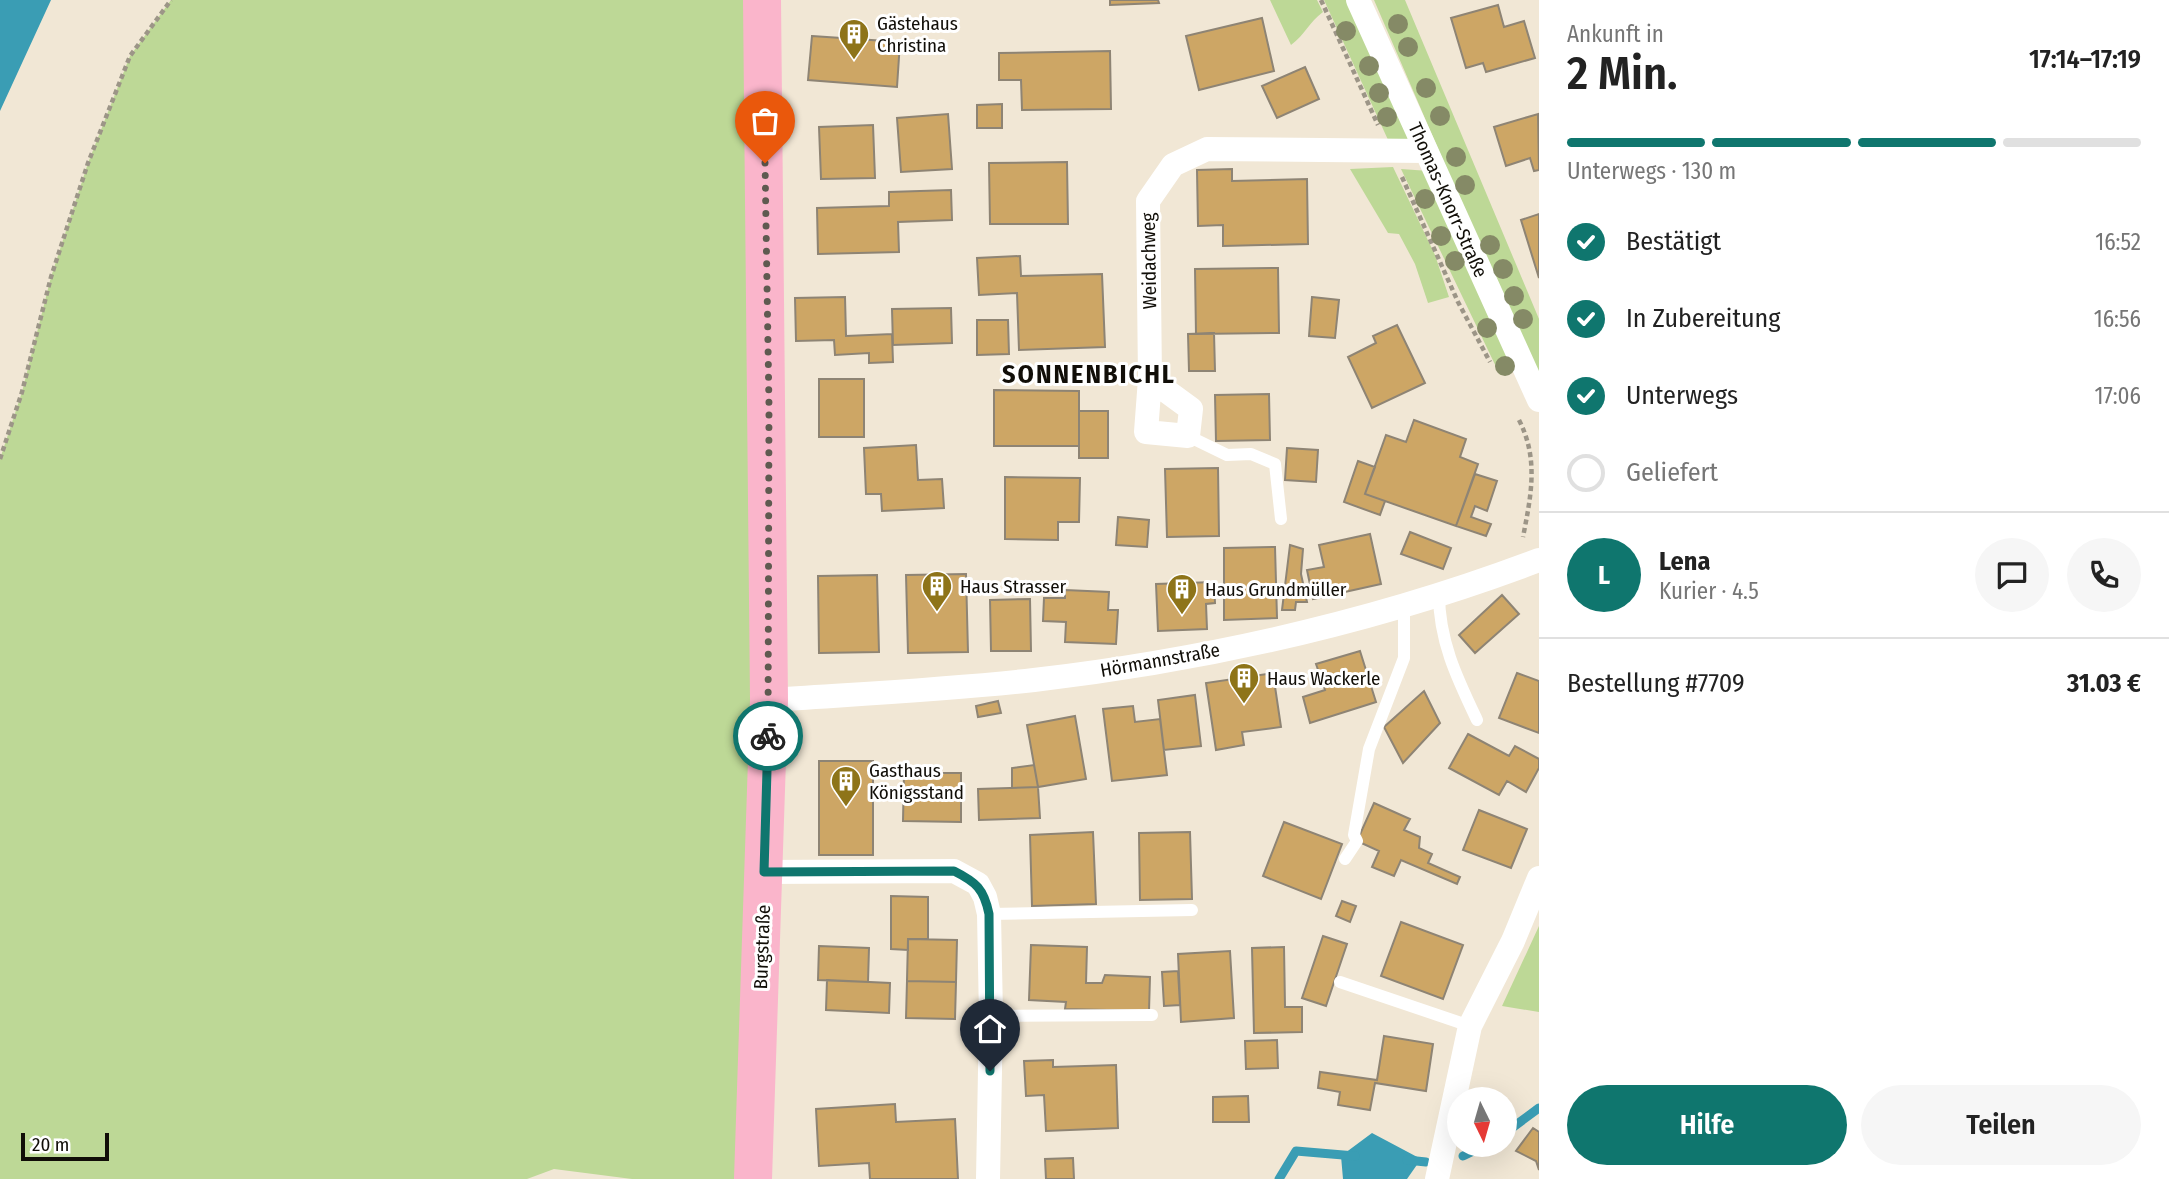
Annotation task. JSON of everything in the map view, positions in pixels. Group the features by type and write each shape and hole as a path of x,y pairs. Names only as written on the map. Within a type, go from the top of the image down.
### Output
{"main road":[{"name":"Burgstraße","path":"753,1179 769,700 762,0"}],"street":[{"name":"Thomas-Knorr-Straße","path":"1358,0 1539,400"},
{"name":"Weidachweg","path":"1188,436 1146,432 1150,379 1148,201 1173,165 1208,149 1426,152"},
{"path":"1150,379 1191,409 1188,436"},
{"name":"Hörmannstraße","path":"769,700 1033,680 1162,661 1328,626 1439,594 1528,564"},
{"path":"764,872 954,871 978,884 989,914 991,1016 988,1179"},
{"path":"1437,1179 1470,1026 1513,941 1539,878"}],"lane":[{"path":"1188,436 1227,455 1251,454 1275,464 1281,519"},
{"path":"1439,594 1439,618 1449,660 1477,720"},
{"path":"1345,859 1357,841 1354,835 1369,749 1404,658 1404,604"},
{"path":"989,914 1192,910"},
{"path":"1340,982 1470,1026"},
{"path":"991,1016 1152,1015"}],"path":[{"path":"0,459 22,392 51,277 88,163 130,56 171,0"},
{"path":"1321,0 1458,302 1492,366"},
{"path":"1515,411 1526,433 1534,465 1528,564"}],"green space":[{"path":"171,0 762,0 753,1179 632,1179 554,1169 527,1179 0,1179 0,459 22,392 51,277 88,163 130,56"},
{"path":"1270,0 1317,0 1323,12 1291,45"},
{"path":"1324,0 1348,0 1411,139 1389,142"},
{"path":"1374,0 1405,0 1539,319 1539,383"},
{"path":"1393,167 1435,255 1449,297 1428,303 1415,264 1399,234 1388,233 1350,169"},
{"path":"1401,169 1429,171 1517,369 1500,375"},
{"path":"1539,926 1539,1012 1502,1006"}],"water":[{"path":"0,0 51,0 0,111"},
{"path":"1372,1133 1421,1159 1407,1179 1343,1179 1341,1156"}],"building":[{"path":"1110,0 1158,0 1159,3 1110,5"},
{"path":"1498,5 1504,27 1524,21 1535,58 1486,72 1483,63 1466,68 1451,18"},
{"path":"1262,18 1274,71 1199,90 1186,36"},
{"name":"Gästehaus Christina","path":"812,36 900,42 897,87 808,80"},
{"path":"1110,51 1111,109 1022,110 1021,80 999,80 999,53"},
{"path":"1305,67 1319,99 1277,118 1262,86"},
{"path":"1002,104 1002,128 977,128 977,105"},
{"path":"948,114 952,169 901,172 897,118"},
{"path":"1538,114 1539,170 1534,171 1530,158 1506,166 1494,127"},
{"path":"873,125 875,178 821,179 819,127"},
{"path":"1067,162 1068,224 990,224 989,163"},
{"path":"1232,169 1232,181 1307,179 1308,244 1223,246 1223,225 1198,226 1197,170"},
{"path":"951,190 952,220 898,222 899,252 818,254 817,208 889,206 889,192"},
{"path":"1539,214 1539,278 1521,220"},
{"path":"1020,256 1021,276 1102,274 1105,347 1019,350 1017,293 979,295 977,258"},
{"path":"1278,268 1279,333 1196,334 1195,269"},
{"path":"845,297 846,336 892,334 893,362 869,363 869,353 835,355 834,340 796,341 795,298"},
{"path":"1312,297 1339,300 1335,338 1309,336"},
{"path":"951,308 952,343 893,345 892,309"},
{"path":"977,320 1008,320 1009,354 977,355"},
{"path":"1397,325 1425,383 1372,408 1348,357 1376,343 1373,336"},
{"path":"1214,333 1215,371 1189,371 1188,334"},
{"path":"819,379 864,379 864,437 819,437"},
{"path":"994,390 1079,391 1079,446 994,446"},
{"path":"1269,394 1270,440 1216,441 1215,395"},
{"path":"1079,411 1108,411 1108,458 1079,458"},
{"path":"1414,420 1466,439 1460,457 1478,464 1456,526 1365,494 1386,435 1406,442"},
{"path":"916,445 918,480 942,479 944,508 882,511 881,494 866,494 864,448"},
{"path":"1287,448 1318,450 1316,482 1285,480"},
{"path":"1358,461 1375,467 1365,494 1385,501 1380,515 1344,502"},
{"path":"1218,468 1219,536 1167,537 1165,469"},
{"path":"1475,474 1497,481 1487,511 1475,506 1471,517 1491,524 1486,536 1456,526"},
{"path":"1005,477 1080,478 1079,522 1058,522 1058,540 1005,539"},
{"path":"1118,517 1149,520 1147,547 1116,545"},
{"path":"1410,532 1451,548 1443,569 1401,554"},
{"path":"1370,534 1381,584 1313,599 1307,570 1324,567 1319,545"},
{"path":"1290,545 1303,549 1301,574 1307,602 1296,602 1295,610 1282,610"},
{"path":"1275,547 1277,618 1224,620 1224,548"},
{"name":"Haus Strasser","path":"966,574 968,652 908,653 906,575"},
{"path":"877,575 879,652 819,653 818,576"},
{"name":"Haus Grundmüller","path":"1214,582 1215,603 1206,604 1207,629 1158,631 1156,584"},
{"path":"1065,590 1109,592 1108,610 1118,610 1116,644 1065,642 1066,622 1043,621 1044,598 1065,598"},
{"path":"1502,595 1519,614 1475,653 1459,635"},
{"path":"1030,599 1031,651 991,651 990,600"},
{"path":"1360,651 1376,702 1310,723 1303,697 1325,690 1316,664"},
{"name":"Haus Wackerle","path":"1273,673 1281,727 1242,732 1244,745 1216,750 1206,683"},
{"path":"1517,673 1539,681 1539,733 1499,718"},
{"path":"1424,691 1440,723 1403,763 1384,727"},
{"path":"1195,695 1201,746 1164,750 1158,700"},
{"path":"998,701 1001,713 978,717 976,706"},
{"path":"1133,706 1135,722 1160,719 1167,775 1112,781 1103,709"},
{"path":"1075,716 1086,779 1038,787 1027,725"},
{"path":"1468,734 1509,756 1515,746 1539,759 1539,768 1526,792 1507,781 1499,795 1449,768"},
{"name":"Gasthaus Königsstand","path":"819,761 873,761 873,855 819,855"},
{"path":"1034,765 1038,787 1012,788 1012,768"},
{"path":"904,773 961,773 961,822 903,821"},
{"path":"1038,787 1040,818 979,820 978,789"},
{"path":"1374,803 1410,819 1404,830 1420,837 1419,848 1432,854 1428,863 1460,877 1457,884 1401,860 1394,876 1372,867 1379,851 1357,841"},
{"path":"1479,810 1527,829 1511,868 1463,850"},
{"path":"1284,822 1342,844 1321,899 1263,876"},
{"path":"1093,832 1096,904 1032,906 1030,835"},
{"path":"1190,832 1192,899 1140,900 1139,833"},
{"path":"891,896 928,897 928,939 908,939 908,950 891,949"},
{"path":"1342,901 1356,906 1350,922 1336,916"},
{"path":"1401,922 1463,945 1443,999 1381,976"},
{"path":"1323,936 1347,944 1326,1006 1302,998"},
{"path":"908,939 957,940 956,982 907,981"},
{"path":"1031,945 1087,947 1086,983 1102,983 1105,975 1150,977 1149,1011 1065,1009 1066,1002 1029,1000"},
{"path":"819,946 869,948 868,982 818,980"},
{"path":"1284,947 1285,1007 1302,1007 1302,1032 1254,1033 1252,948"},
{"path":"1230,951 1234,1018 1181,1022 1178,954"},
{"path":"1178,971 1180,1005 1164,1006 1162,972"},
{"path":"827,980 890,983 889,1013 826,1010"},
{"path":"907,981 956,982 955,1019 906,1018"},
{"path":"1384,1036 1433,1044 1426,1091 1375,1083 1370,1110 1338,1105 1340,1092 1318,1088 1320,1072 1377,1080"},
{"path":"1277,1040 1278,1068 1246,1069 1245,1041"},
{"path":"1053,1060 1053,1067 1116,1065 1118,1128 1046,1131 1044,1095 1026,1096 1024,1061"},
{"path":"1248,1096 1249,1122 1213,1122 1213,1097"},
{"path":"895,1104 896,1122 955,1119 958,1179 870,1179 869,1163 819,1166 816,1109"},
{"path":"1533,1128 1539,1132 1539,1170 1536,1161 1517,1150"},
{"path":"1073,1158 1074,1179 1046,1179 1045,1159"}],"waterway":[{"path":"1517,1124 1539,1108"},
{"path":"1279,1179 1296,1151 1355,1156"},
{"path":"1407,1160 1426,1162"}],"way so far":[{"path":"765,163 769,406 768,736"}],"place":[{"name":"Gästehaus Christina","path":"854,61"},
{"name":"Haus Strasser","path":"937,613"},
{"name":"Haus Grundmüller","path":"1182,616"},
{"name":"Haus Wackerle","path":"1244,705"},
{"name":"Gasthaus Königsstand","path":"846,808"}],"district":[{"name":"SONNENBICHL","path":"1089,374"}],"route":[{"path":"768,736 764,872 954,871 978,884 989,914 990,1071"}]}
